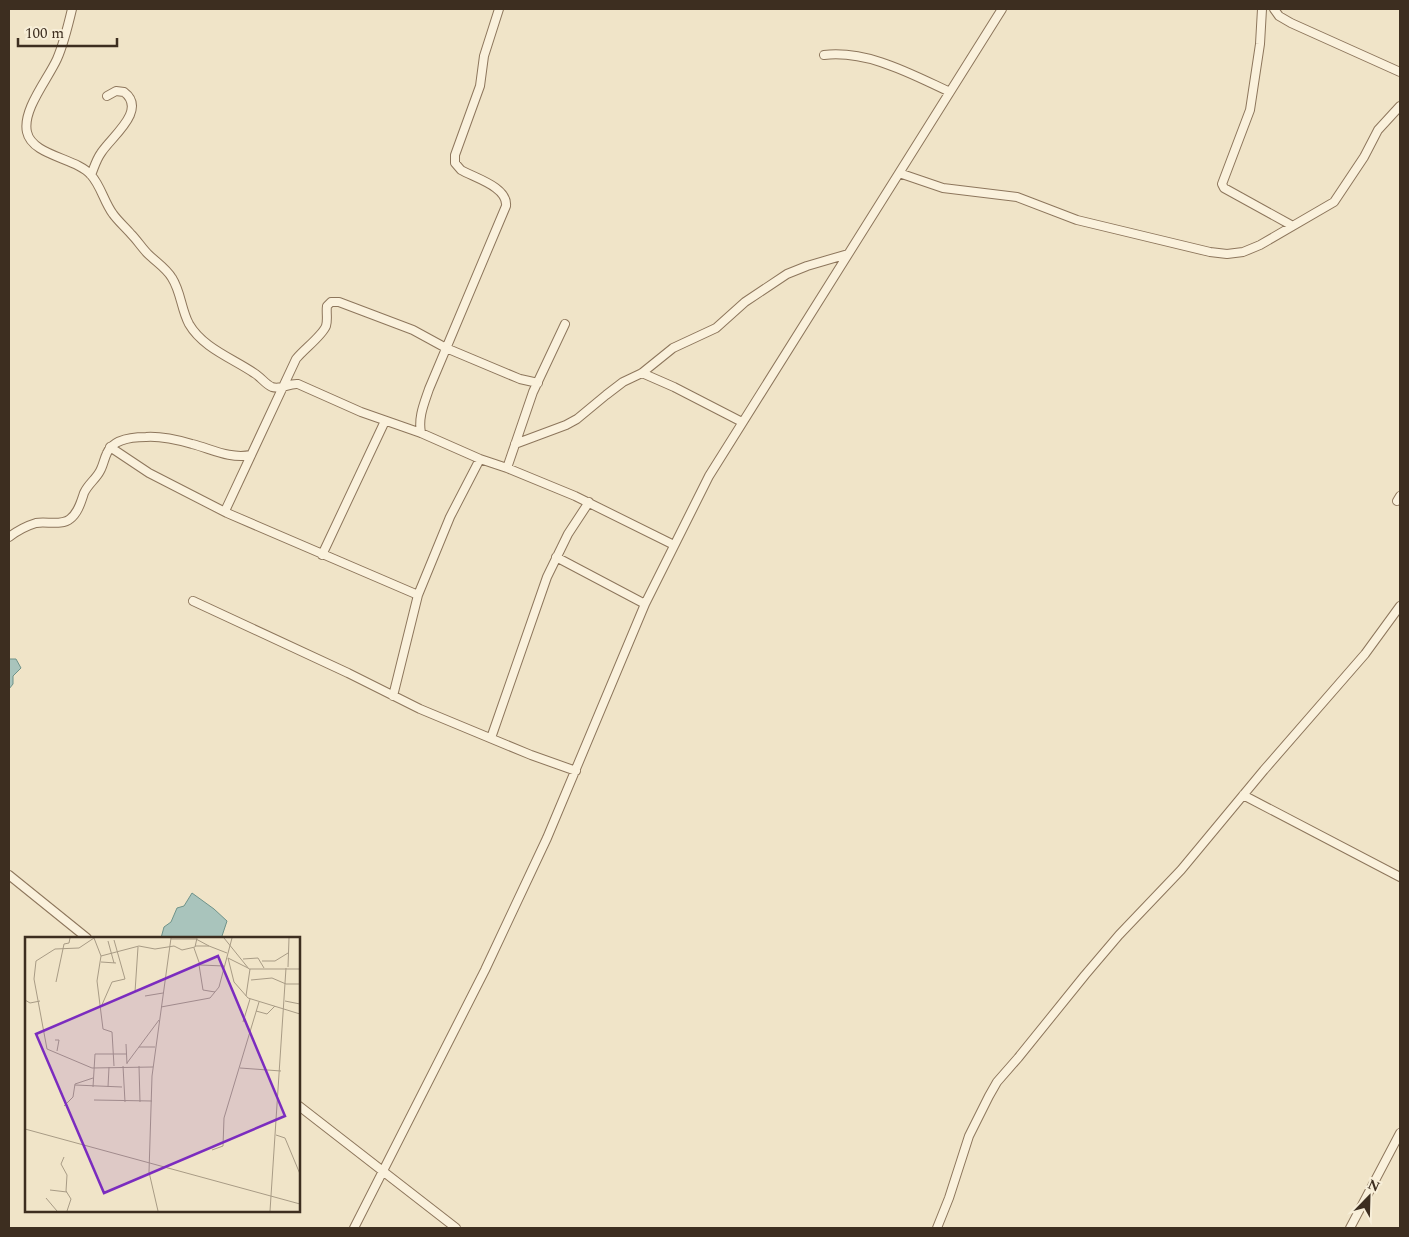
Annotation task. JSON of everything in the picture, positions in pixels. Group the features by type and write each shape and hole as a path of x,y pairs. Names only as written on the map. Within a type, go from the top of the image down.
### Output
{"street":[{"path":"72,9 64,42 57,60 32,106 27,121 27,131 30,140 92,175 113,214 172,278 177,288 182,308 195,333 209,345 255,373 268,385 275,388 298,384 385,421 421,433 480,459 507,468 589,502 674,545"},
{"path":"421,433 419,424 420,414 507,201 502,193 457,167 455,160 462,132 480,86 484,56 499,9"},
{"path":"354,1228 484,970 547,838 645,604 709,476 1002,9"},
{"path":"1262,9 1258,62 1250,110 1222,184 1224,188 1291,226"},
{"path":"1274,9 1279,16 1291,23 1400,72"},
{"path":"824,55 850,54 886,64 950,92"},
{"path":"92,175 99,156 117,135 132,108 131,100 124,92 116,91 107,96"},
{"path":"899,173 943,188 1018,197 1077,220 1210,252 1227,254 1243,252 1260,245 1291,226 1327,208 1334,202 1361,161 1378,130 1400,106"},
{"path":"514,444 566,425 577,419 623,382 642,373 673,348 716,328 745,302 787,274 848,254"},
{"path":"225,511 296,359 323,331 327,324 327,306 331,302 339,302 413,330 446,348 520,379 538,384"},
{"path":"507,468 514,444 538,384 565,324"},
{"path":"642,373 674,387 742,422"},
{"path":"322,555 385,421"},
{"path":"9,537 34,524 65,522 69,520 75,514 88,486 101,470 110,447 117,442 147,437 191,443 228,455 241,457 251,455"},
{"path":"110,447 149,473 225,511 418,596"},
{"path":"393,696 418,596 450,517 480,459"},
{"path":"491,738 547,577 568,534 589,502"},
{"path":"556,557 645,604"},
{"path":"193,601 420,709 531,755 576,771"},
{"path":"937,1228 969,1136 997,1082 1118,935 1181,870 1364,654 1400,606"},
{"path":"1243,795 1400,877"},
{"path":"9,875 86,937"},
{"path":"300,1107 456,1228"},
{"path":"1350,1228 1400,1133"}],"water":[{"path":"9,659 16,659 21,668 13,676 13,684 9,689"},
{"path":"192,893 214,909 227,921 222,937 161,937 164,927 171,922 177,908 184,906"}]}
